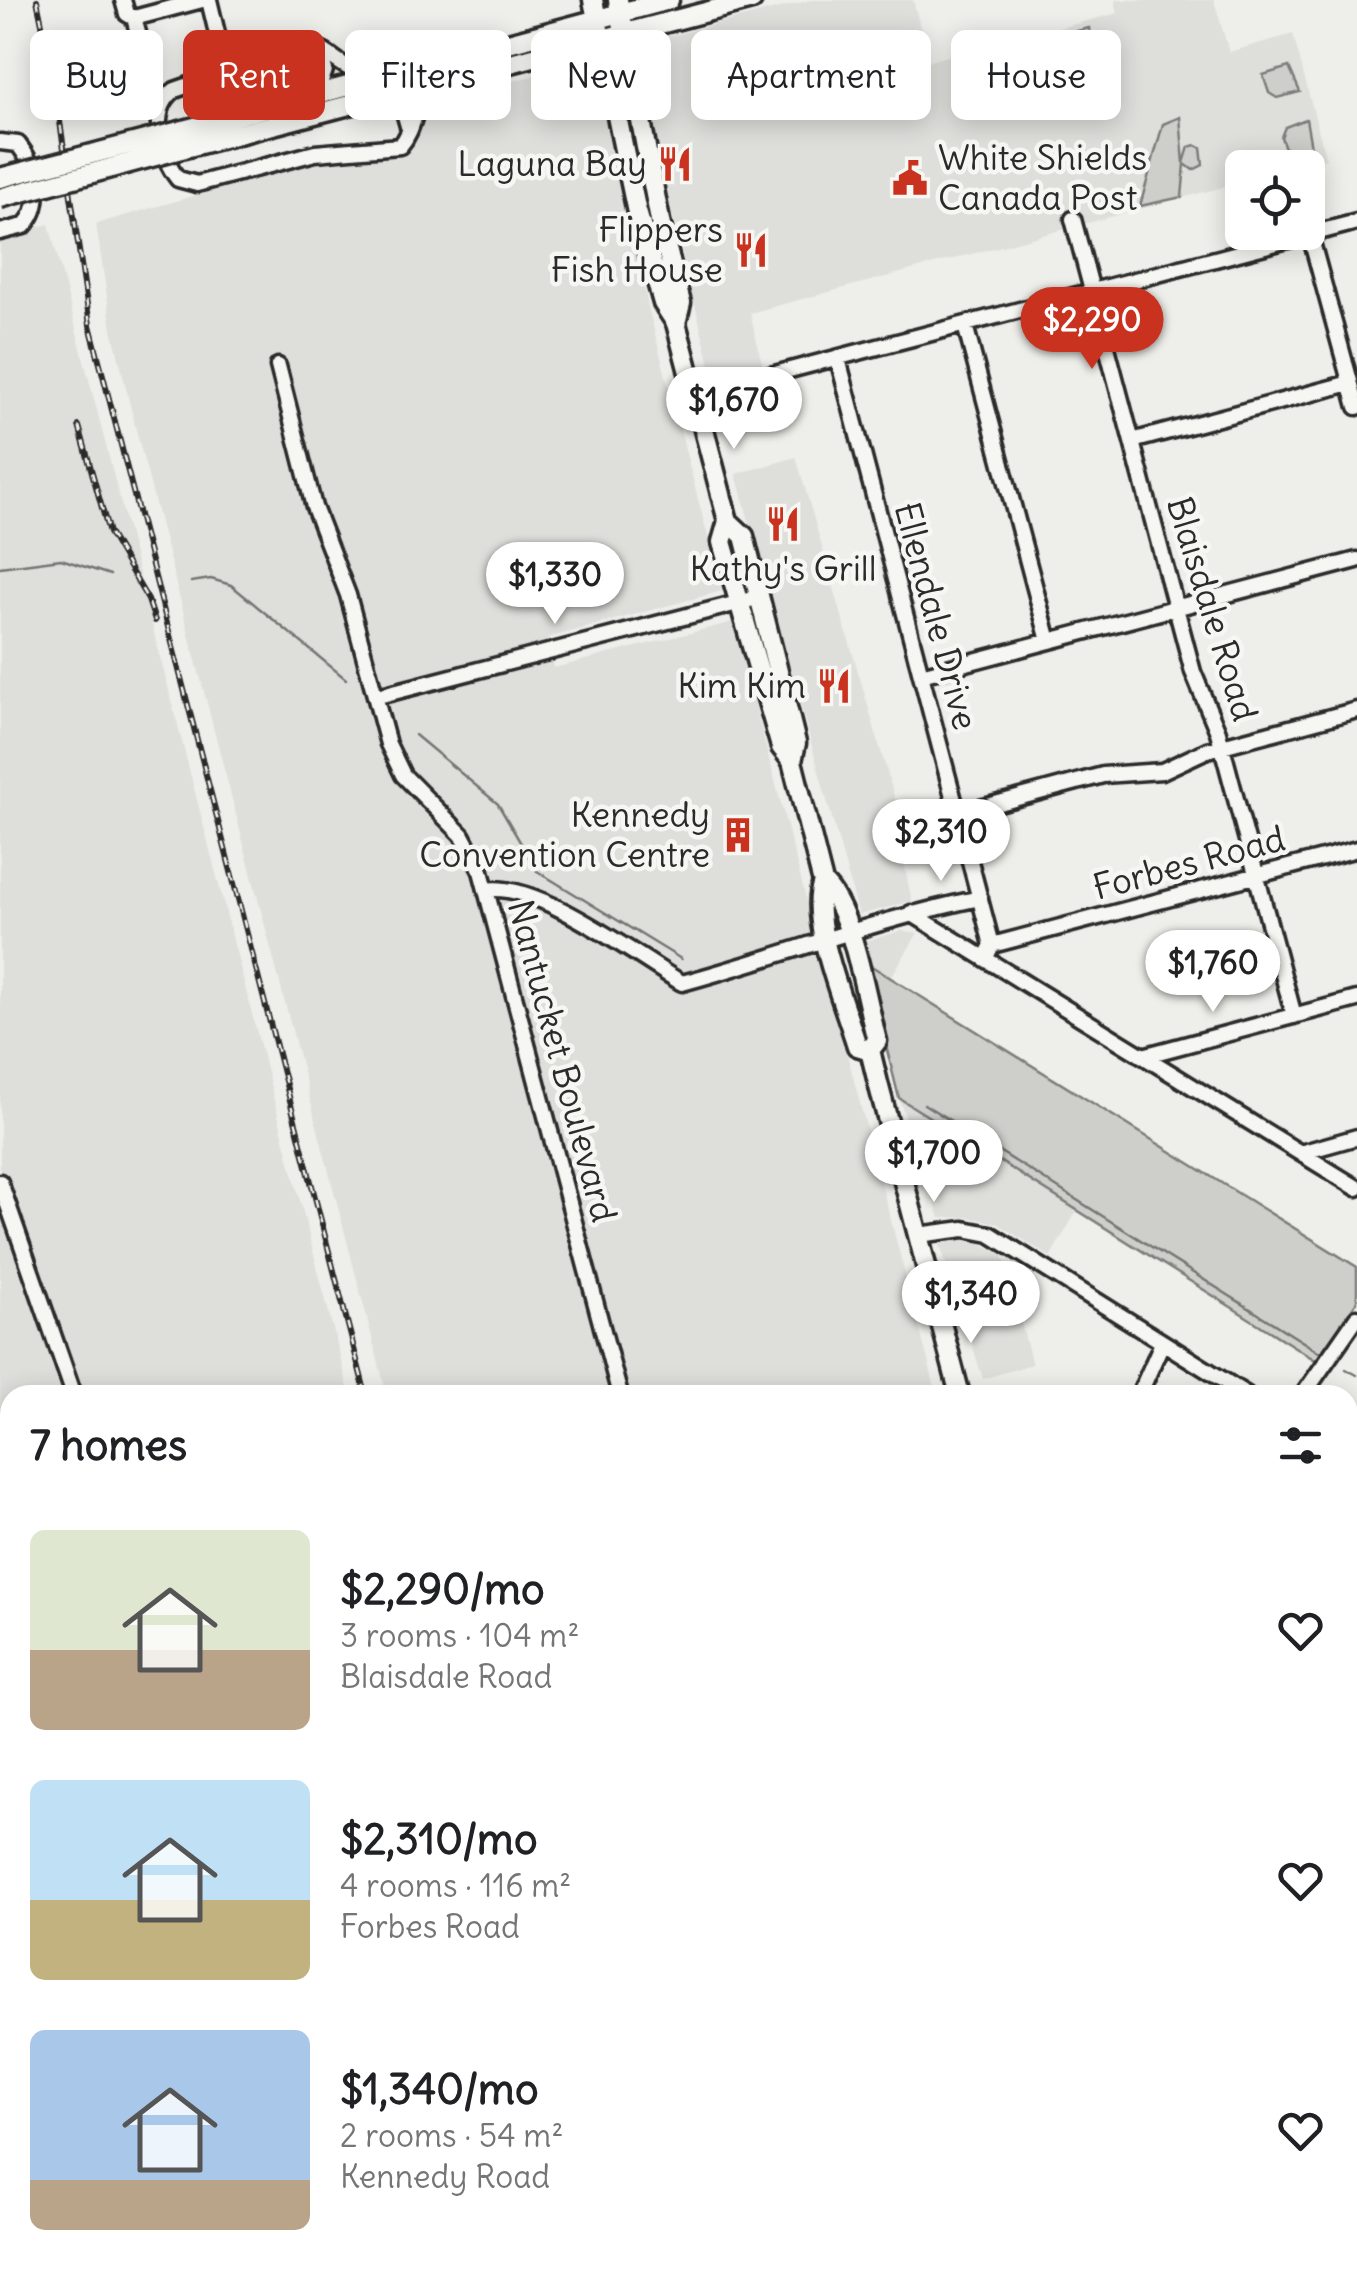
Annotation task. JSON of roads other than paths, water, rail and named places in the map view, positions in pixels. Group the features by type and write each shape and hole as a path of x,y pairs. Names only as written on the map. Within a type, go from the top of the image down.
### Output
{"main road":[{"path":"593,0 636,208 663,304 676,324 728,522 722,542 782,747 792,761 823,882 837,895 877,1041 870,1050"},
{"path":"511,57 599,29 626,8 669,0"},
{"path":"626,8 752,0"},
{"path":"626,8 661,226 681,303 676,324"},
{"path":"511,48 599,29"},
{"path":"0,178 345,104"},
{"path":"0,198 239,120"},
{"path":"728,522 744,536 796,743 792,761"},
{"path":"823,882 816,900 856,1046 870,1050"},
{"path":"870,1050 957,1385"}],"street":[{"path":"123,0 127,14 134,18 205,0 214,30"},
{"path":"134,18 137,30"},
{"path":"325,52 345,68"},
{"path":"183,87 160,104 168,163 184,182 197,184 315,152 389,148 408,137 412,120"},
{"path":"405,120 408,137"},
{"path":"0,142 18,144 28,155 38,206 24,226 0,232"},
{"name":"Blaisdale Road","path":"1073,219 1195,680 1222,746 1294,1016"},
{"path":"1325,231 1357,222"},
{"path":"694,395 1253,250"},
{"path":"1314,250 1357,407"},
{"path":"966,326 1049,641"},
{"name":"Ellendale Drive","path":"838,359 980,898 989,952"},
{"name":"Nantucket Boulevard","path":"278,366 316,512 348,595 393,757 404,775 468,844 486,890 617,1385"},
{"path":"1132,441 1350,383"},
{"path":"921,675 1357,560"},
{"path":"378,696 760,597"},
{"path":"958,814 1103,776 1162,772 1222,746 1357,710"},
{"name":"Forbes Road","path":"989,952 1357,849"},
{"path":"486,890 503,886 534,895 682,983 847,931 980,898"},
{"path":"911,913 989,952 1143,1056 1357,1188"},
{"path":"1143,1056 1357,1000"},
{"path":"1300,1152 1357,1137"},
{"path":"0,1182 71,1385"},
{"path":"918,1235 964,1229 990,1234 1231,1385"},
{"path":"1311,1385 1357,1317"},
{"path":"1143,1385 1162,1343"}],"waterway":[{"path":"0,567 61,559 110,575"},
{"path":"191,582 211,579 231,585 346,679"},
{"path":"415,735 498,804 537,871 681,959"},
{"path":"924,1104 1319,1352"},
{"path":"1346,1369 1357,1375"}],"railway":[{"path":"37,0 54,81 90,325 363,1385"},
{"path":"79,426 109,533 148,600 155,621"}],"place":[{"name":"Laguna Bay","path":"675,164"},
{"name":"White Shields Canada Post","path":"910,178"},
{"name":"Flippers Fish House","path":"751,250"},
{"name":"Kathy's Grill","path":"783,524"},
{"name":"Kim Kim","path":"834,686"},
{"name":"Kennedy Convention Centre","path":"738,835"}]}
